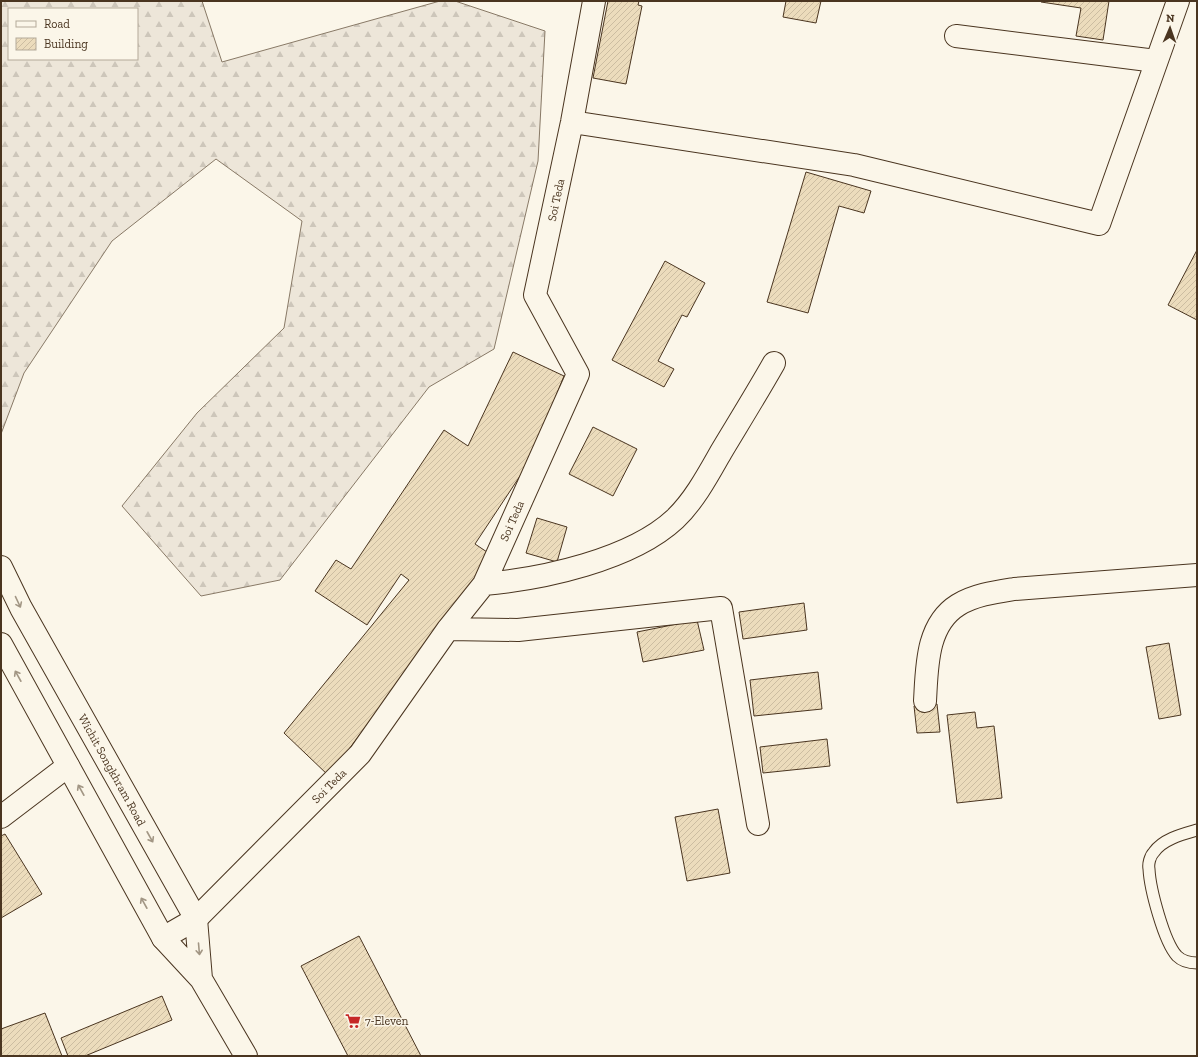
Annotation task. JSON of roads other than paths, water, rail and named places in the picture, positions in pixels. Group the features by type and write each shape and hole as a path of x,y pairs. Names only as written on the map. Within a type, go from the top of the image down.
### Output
{"street":[{"name":"Soi Teda","path":"163,938 196,919 360,754 448,629 484,584 578,374 535,295 572,122 594,1"},
{"path":"572,122 854,165 1099,224 1178,1"},
{"path":"956,36 1156,61"},
{"path":"484,584 510,582 595,562 640,543 658,533 676,518 699,490 774,363"},
{"name":"Wichit Songkhram Road","path":"1,566 21,608 196,919 201,979"},
{"path":"925,701 927,662 932,643 945,616 957,605 979,596 1014,589 1197,575"},
{"path":"448,629 518,630 721,608 758,824"},
{"name":"Wichit Songkhram Road","path":"1,644 163,938 201,979 246,1056"},
{"path":"1,817 68,766"}],"lane":[{"path":"1197,830 1174,837 1159,846 1154,852 1148,868 1154,896 1168,943 1178,957 1186,962 1197,963"}],"place":[{"name":"7-Eleven","path":"353,1021"}]}
